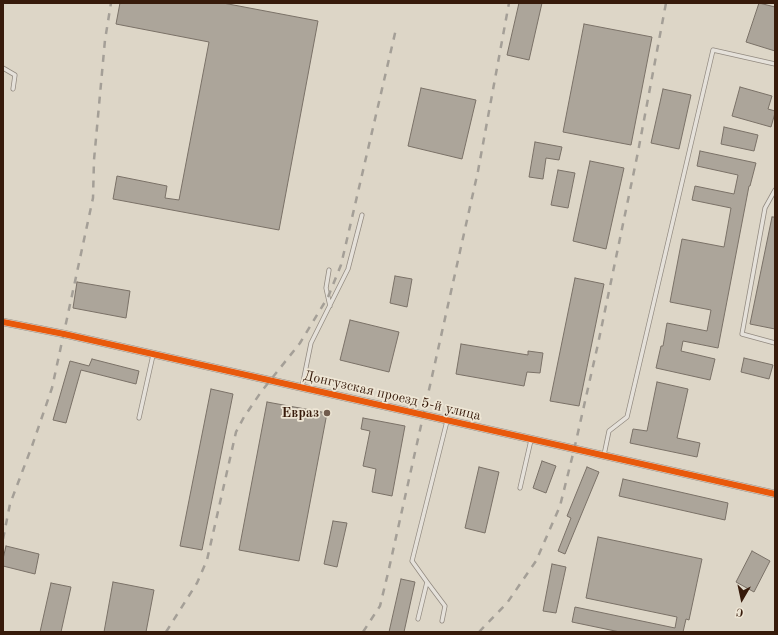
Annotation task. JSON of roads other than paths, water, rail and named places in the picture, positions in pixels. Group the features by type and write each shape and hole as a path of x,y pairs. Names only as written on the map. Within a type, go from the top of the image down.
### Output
{"street":[{"name":"Донгузская проезд 5-й улица","path":"3,322 775,494"}],"lane":[{"path":"604,456 609,432 626,417 713,50 775,64"},
{"path":"3,68 15,75 13,89"},
{"path":"775,190 765,208 742,334 775,343"},
{"path":"302,388 311,344 348,269 362,215"},
{"path":"329,270 326,288 330,306"},
{"path":"139,418 153,355"},
{"path":"442,621 445,606 412,561 447,421"},
{"path":"520,488 531,440"},
{"path":"418,619 427,582"}],"railway":[{"path":"3,539 10,504 52,388 93,198 94,160 105,40 111,3"},
{"path":"363,632 380,606 388,573 478,171 509,3"},
{"path":"479,632 507,603 536,561 560,506 598,344 638,152 666,3"},
{"path":"166,632 197,583 207,560 236,432 261,392 300,343 328,297 341,265 396,29"}],"place":[{"name":"Евраз","path":"327,413"}]}
